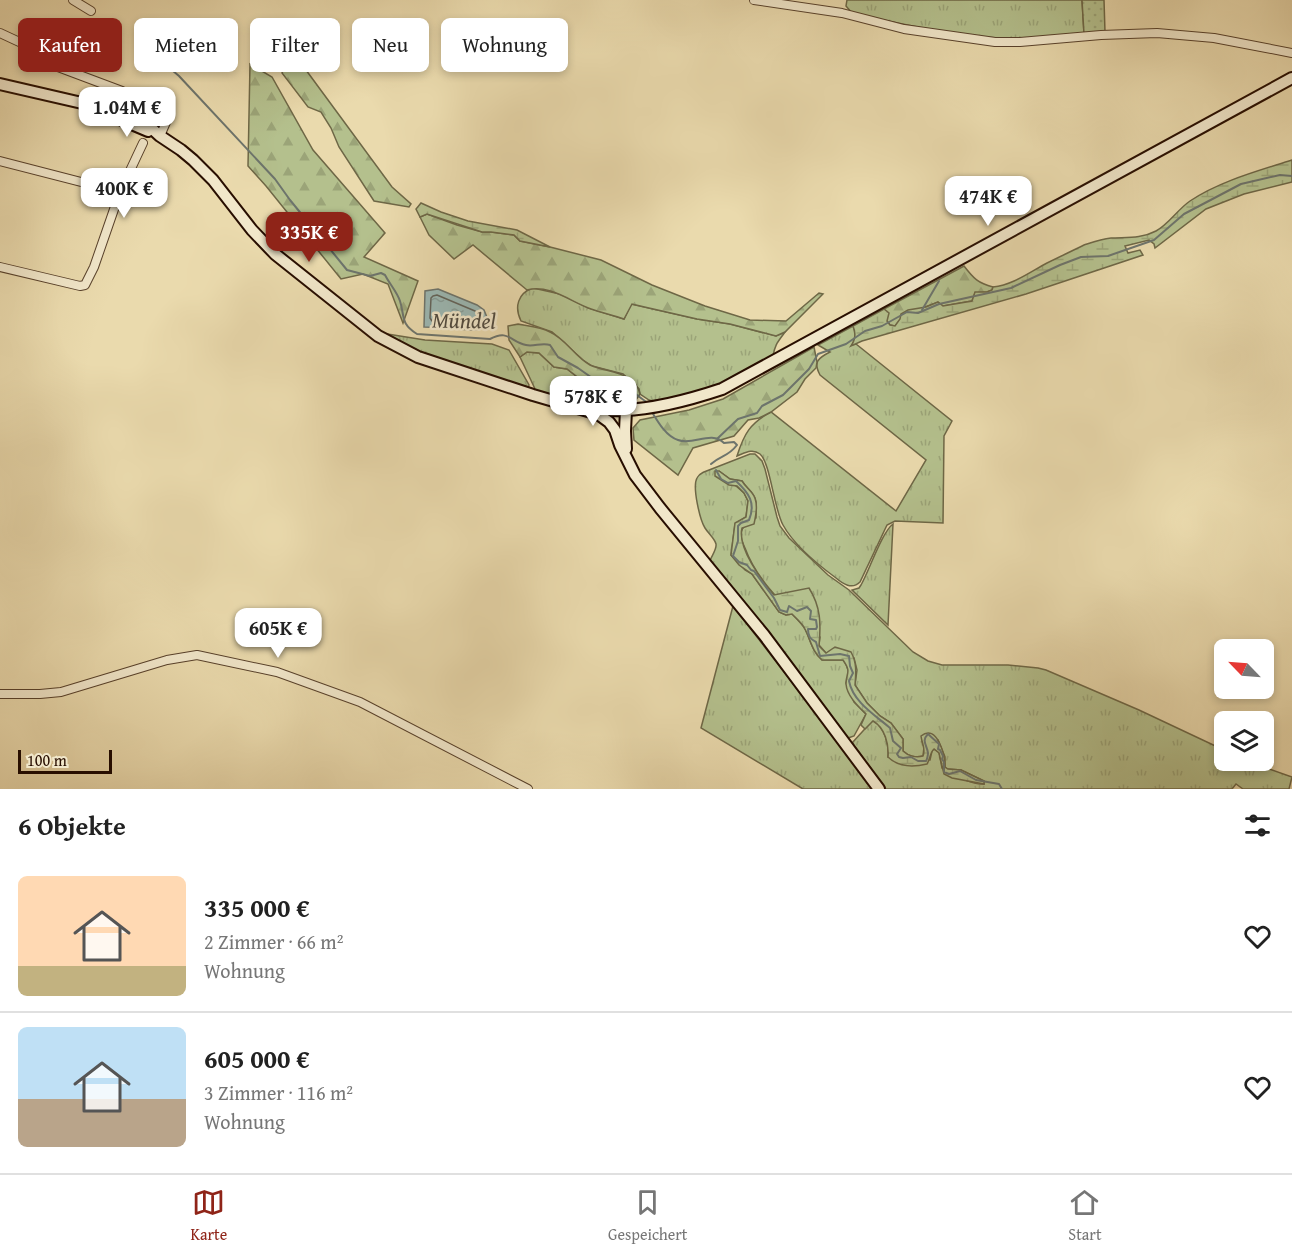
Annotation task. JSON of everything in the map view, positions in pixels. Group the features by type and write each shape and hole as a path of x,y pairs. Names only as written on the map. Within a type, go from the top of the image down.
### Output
{"main road":[{"path":"582,408 627,410 699,397 722,389 1292,78"},
{"path":"0,84 130,115 147,124 193,160 213,180 252,230 275,254 378,336 418,357 533,395 582,408 598,414 609,422 615,430 635,475 764,635 879,789"},
{"path":"615,430 627,410"},
{"path":"626,457 627,410"}],"street":[{"path":"73,0 91,11"},
{"path":"754,0 842,13 904,29 995,42 1020,42 1101,34 1157,33 1214,38 1292,53"},
{"path":"0,33 28,46 57,67 122,91 144,105 161,112 167,120 160,136"},
{"path":"0,267 80,286 85,285 94,267 120,192 142,143"},
{"path":"0,161 120,192"},
{"path":"0,694 61,692 167,660 197,655 277,672 360,702 528,789"}],"green space":[{"path":"847,0 1082,0 1084,34 1014,39 944,32 852,13 846,6"},
{"path":"1082,0 1104,0 1105,32 1084,34"},
{"path":"250,64 250,72 264,72 272,77 313,150 385,233 364,257 418,281 403,323 388,284 363,274 341,279 248,166"},
{"path":"307,72 392,187 411,204 409,207 374,201 339,147 321,112 308,107 282,73"},
{"path":"1292,160 1292,182 1244,194 1206,209 1155,248 1149,240 1125,246 1128,253 1140,250 1143,255 1026,294 851,346 855,336 853,326 884,309 889,313 887,321 890,325 895,326 901,314 908,310 938,302 943,306 972,301 975,292 987,292 993,287 1014,281 1084,245 1107,238 1150,234 1161,228 1185,205 1202,194 1240,177"},
{"path":"421,203 468,221 517,230 550,247 520,241 514,235 482,232 427,214 420,217 416,209"},
{"path":"427,214 482,232 514,235 520,241 601,260 652,285 705,306 750,320 786,321 819,293 823,294 785,332 776,336 632,304 624,319 591,309 544,289 527,290 473,245 454,259 429,235 420,217"},
{"path":"964,266 977,280 993,287 992,290 975,293 972,301 943,306 938,302 926,306 909,314 895,326 890,325 886,320 884,309"},
{"path":"533,288 560,294 589,308 624,319 631,304 730,324 776,336 785,332 773,356 723,384 690,395 656,402 640,394 639,389 623,374 592,366 552,332 521,321 518,311 519,301 524,293"},
{"path":"518,324 543,329 556,335 590,365 619,374 632,381 640,394 633,404 618,392 598,390 589,386 567,369 554,367 539,353 527,352 520,357 509,340 508,326"},
{"path":"853,326 855,336 852,345 856,344 952,421 944,436 943,523 895,521 887,525 860,582 851,586 842,582 814,560 800,547 783,525 767,466 760,454 751,451 737,456 749,430 758,420 771,412 896,511 926,460 820,375 817,367 820,358 830,352 818,345"},
{"path":"381,333 425,340 492,344 509,350 529,385 528,390 415,351"},
{"path":"814,347 816,368 797,392 771,412 748,420 734,436 693,448 678,475 634,440 633,428 640,420 689,410 723,399"},
{"path":"527,352 539,353 554,367 567,369 589,386 598,390 618,392 633,404 564,400 536,391 520,357"},
{"path":"755,454 762,461 780,526 789,538 828,575 849,590 913,652 928,661 942,665 1008,665 1046,670 1214,745 1214,771 1274,771 1292,777 1289,789 1243,789 1236,784 1232,789 886,789 852,743 873,720 881,727 888,747 888,757 930,760 934,749 939,752 942,768 973,783 984,784 984,781 961,770 947,769 938,740 922,741 923,756 912,756 903,751 903,739 891,723 867,703 855,685 857,670 854,658 826,653 819,645 820,637 777,597 751,562 741,534 744,527 756,518 755,499 742,481 730,479 719,471 744,493 748,501 746,517 735,524 731,555 752,574 779,612 786,615 792,614 801,623 822,660 843,660 846,664 849,673 846,683 854,702 866,714 854,736 848,738 710,561 716,544 705,528 696,496 697,478 704,472"},
{"path":"715,471 719,471 730,479 742,481 756,500 754,524 742,528 741,536 757,573 774,595 809,588 816,602 819,616 819,646 826,653 835,647 851,652 856,672 855,685 867,703 891,723 903,739 903,751 912,756 923,756 921,736 927,733 932,734 942,748 945,767 961,770 984,781 984,784 952,778 944,774 939,753 934,749 927,764 922,765 901,764 888,757 887,742 881,728 873,721 865,729 861,725 866,714 848,693 846,684 848,670 843,660 822,660 801,623 792,614 786,615 779,612 752,574 739,565 731,555 735,523 746,517 748,501 737,486 729,485 715,476"},
{"path":"893,524 888,625 852,590 861,585 880,543"},
{"path":"733,606 872,789 803,789 701,728"}],"water":[{"path":"438,289 484,310 491,327 467,330 424,327 425,291"}],"waterway":[{"name":"Mündel","path":"174,72 275,179 347,270 370,276 381,273 385,275 399,298 405,323 417,334 490,339 501,335 526,345 550,345 558,357 595,380 607,379 626,387 648,404"},
{"path":"718,438 738,419 757,413 762,406 783,395 809,369 818,354 846,344 865,331 882,326 907,312 918,313 939,304 1011,288 1081,257 1108,256 1154,240 1184,214 1241,184 1280,175 1292,176"},
{"path":"922,310 939,281"},
{"name":"Mündel","path":"652,412 666,432 678,440 713,438 724,443 734,442 737,445 731,452 711,464"},
{"name":"Mündel","path":"716,470 721,479 728,483 736,481 748,494 752,508 749,520 738,526 738,541 733,556 754,571 780,610 787,612 789,606 797,611 807,607 811,611 810,619 816,620 817,627 808,629 808,634 816,642 820,656 840,654 849,656 853,673 849,681 851,689 865,708 890,728 893,741 901,748 897,754 899,757 926,761 928,753 925,741 928,734 939,744 938,749 943,756 944,772 949,774 960,771 976,780 999,784 1002,789"}]}
